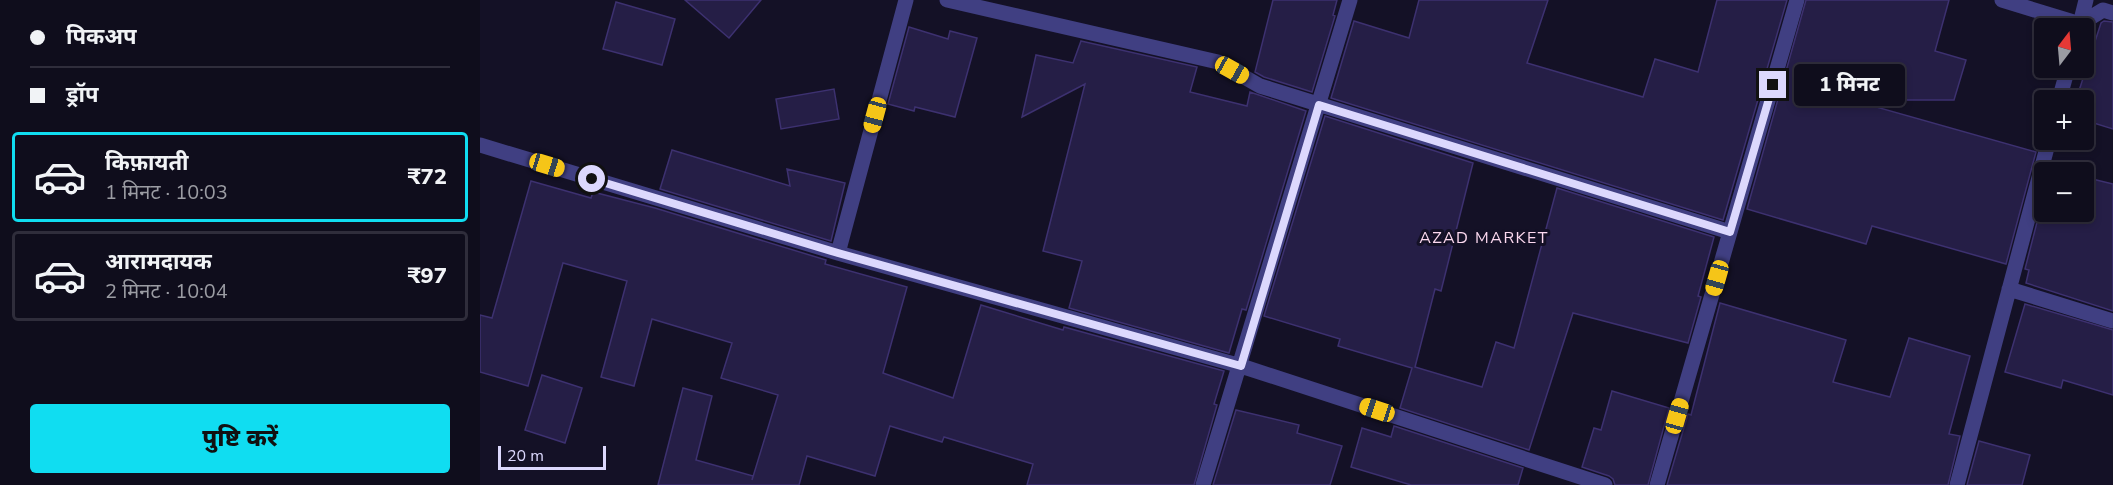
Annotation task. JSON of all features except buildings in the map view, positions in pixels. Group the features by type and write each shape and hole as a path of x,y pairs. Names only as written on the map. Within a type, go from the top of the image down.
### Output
{"street":[{"path":"838,253 906,0"},
{"path":"946,0 1218,62 1260,86 1730,232"},
{"path":"1203,485 1241,366 1350,0"},
{"path":"1657,485 1797,0"},
{"path":"2002,0 2055,18"},
{"path":"2081,18 2086,0"},
{"path":"2091,18 2103,10 2113,13"},
{"path":"480,145 838,253 1241,366 1605,485"},
{"path":"1957,485 2046,150"},
{"path":"2009,289 2113,321"}],"district":[{"name":"AZAD MARKET","path":"1484,238"}],"route":[{"path":"592,179 838,253 1241,366 1319,105 1730,232 1773,85"}]}
